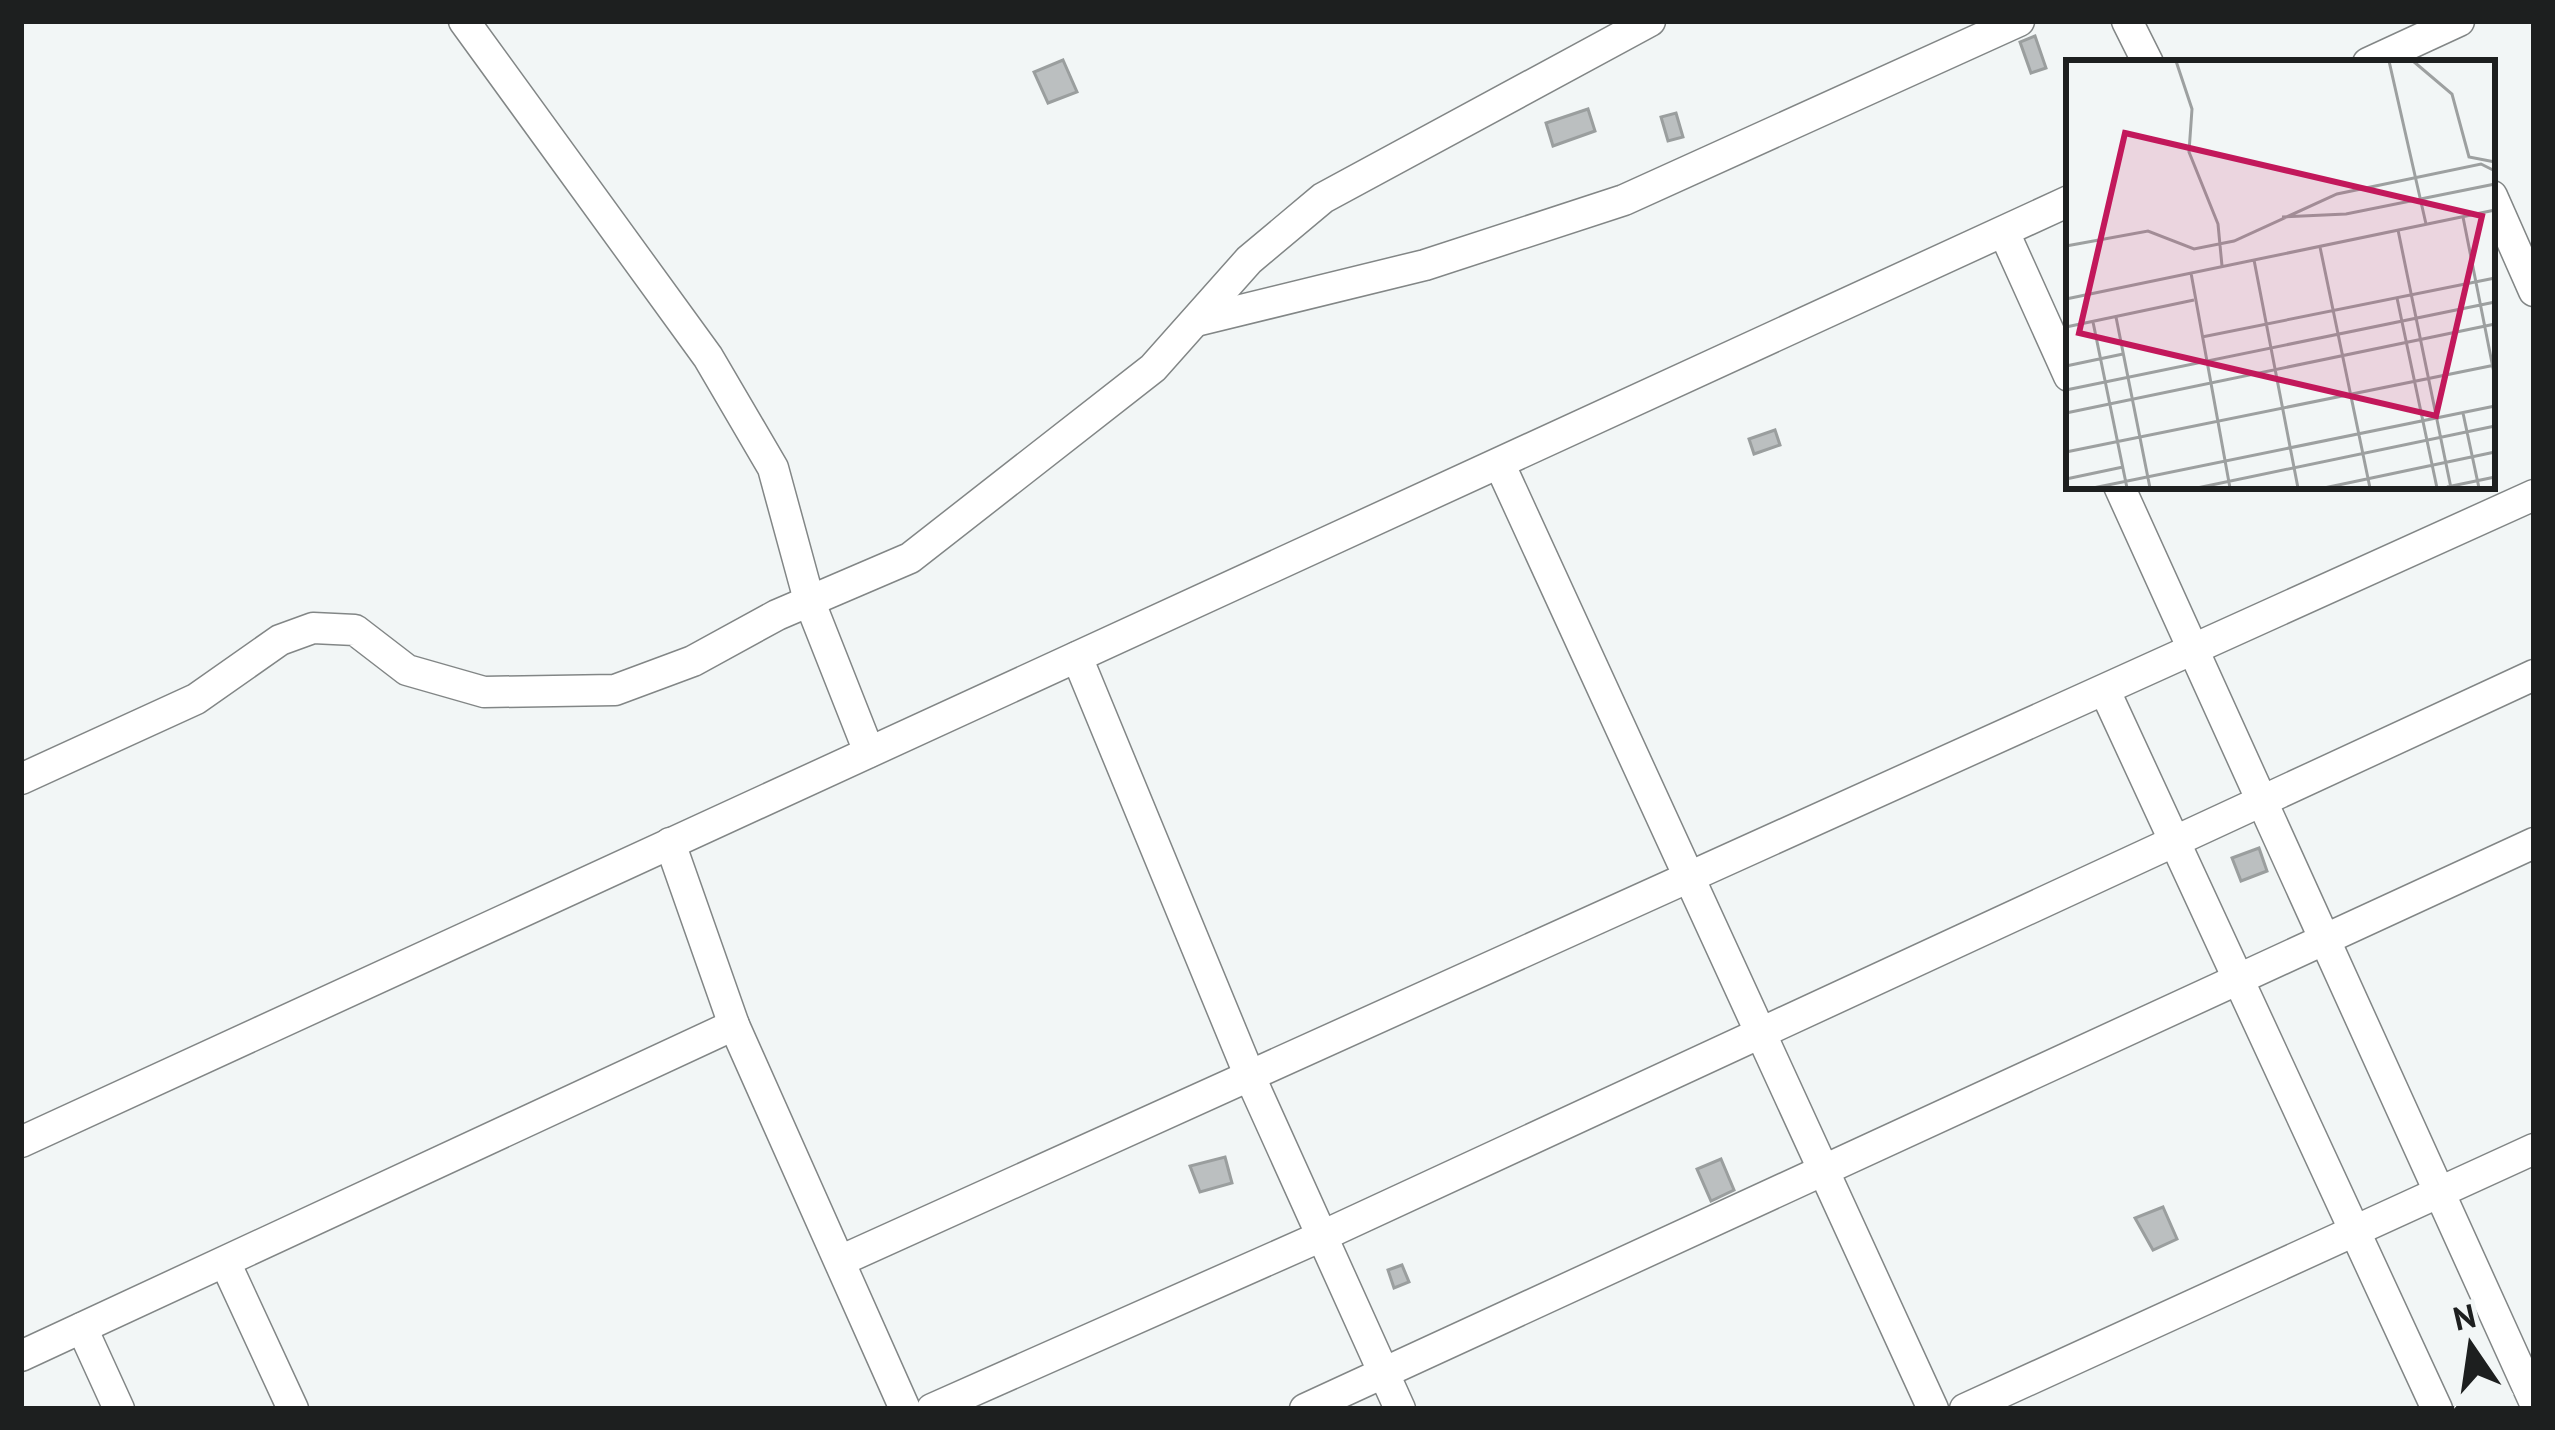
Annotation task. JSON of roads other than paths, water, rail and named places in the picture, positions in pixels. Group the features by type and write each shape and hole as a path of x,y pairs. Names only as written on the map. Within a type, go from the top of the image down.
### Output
{"street":[{"path":"464,21 708,357 773,468 809,600 868,752"},
{"path":"21,779 164,709 196,699 280,640 313,628 355,630 407,670 454,688 584,693 654,678 809,600 910,558 1153,368 1282,228 1323,198 1650,21"},
{"path":"1196,321 1425,265 1624,200 2019,21"},
{"path":"2127,21 2146,60"},
{"path":"2383,60 2428,51 2459,21"},
{"path":"21,1142 2066,202"},
{"path":"2495,203 2534,291"},
{"path":"2004,232 2066,369"},
{"path":"1500,465 1933,1409"},
{"path":"2120,489 2534,1401"},
{"path":"840,1262 2534,494"},
{"path":"1077,657 1251,1079 1400,1409"},
{"path":"932,1409 1322,1236 2534,675"},
{"path":"2105,691 2437,1409"},
{"path":"1305,1409 2534,842"},
{"path":"670,843 734,1025 905,1409"},
{"path":"21,1356 734,1025"},
{"path":"1965,1409 2534,1149"},
{"path":"224,1262 293,1409"},
{"path":"82,1328 119,1409"}]}
